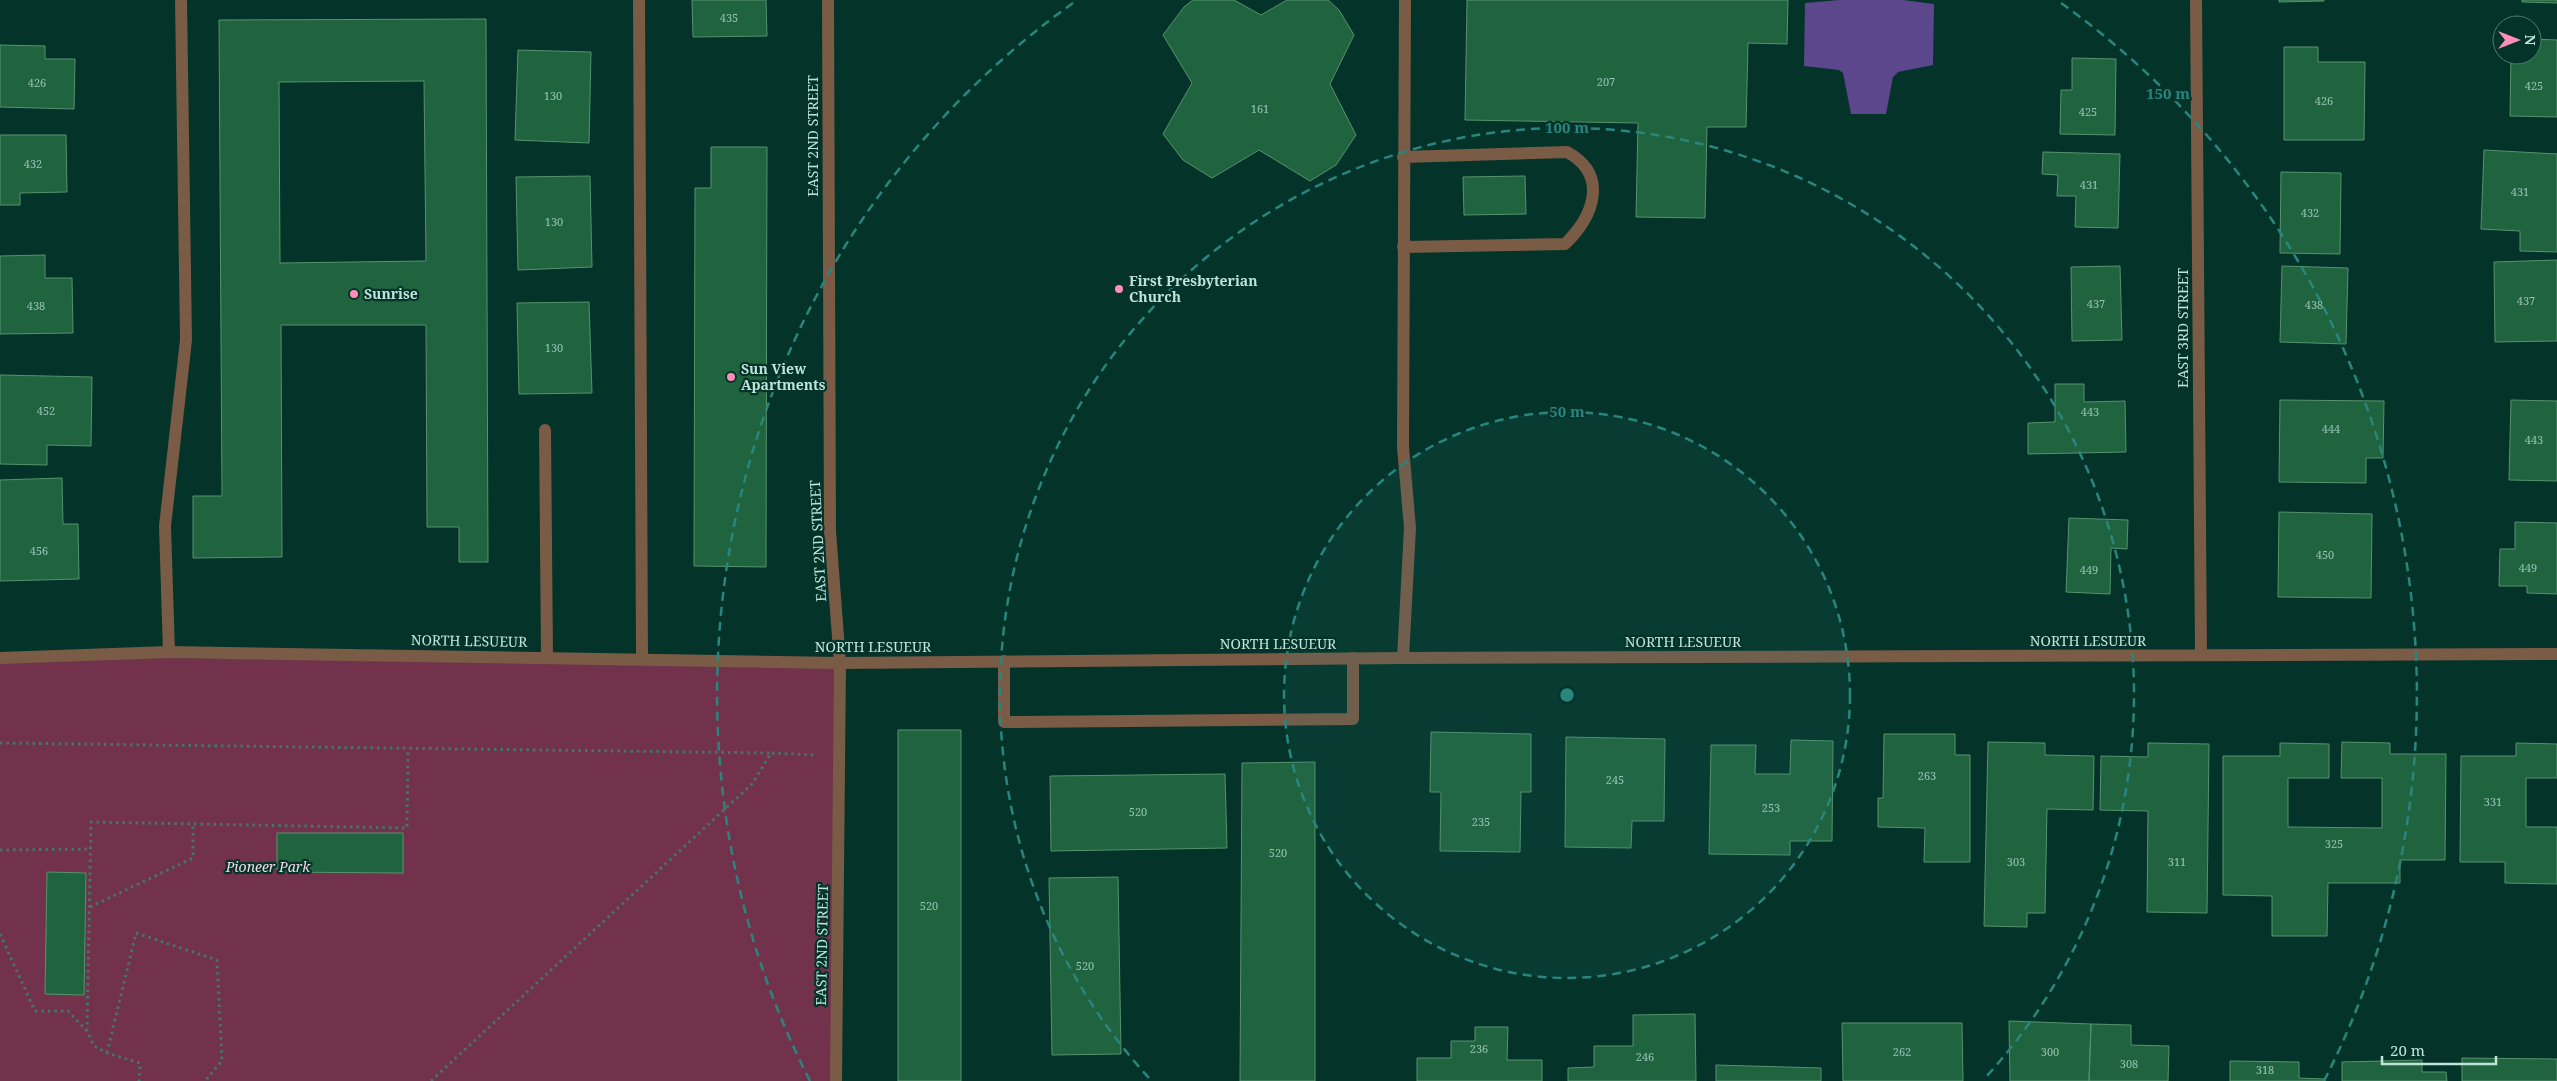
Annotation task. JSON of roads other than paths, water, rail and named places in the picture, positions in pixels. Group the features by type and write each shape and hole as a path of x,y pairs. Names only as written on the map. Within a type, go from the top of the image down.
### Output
{"street":[{"path":"169,652 165,526 186,340 181,0"},
{"path":"639,0 642,658"},
{"name":"EAST 2ND STREET","path":"828,0 830,531 840,663 836,1081"},
{"path":"1403,658 1410,528 1403,447 1404,0"},
{"name":"EAST 3RD STREET","path":"2196,0 2201,655"},
{"path":"1403,157 1567,152 1580,159 1592,179 1592,206 1580,230 1565,244 1403,247"},
{"path":"545,430 547,657"},
{"name":"NORTH LESUEUR","path":"0,658 169,652 642,658 840,663 1353,658 2557,654"},
{"path":"1004,661 1004,722 1353,719 1353,658"}],"place":[{"name":"First Presbyterian Church","path":"1119,289"},
{"name":"Sunrise","path":"354,294"},
{"name":"Sun View Apartments","path":"731,377"}],"park label":[{"name":"Pioneer Park","path":"268,867"}]}
